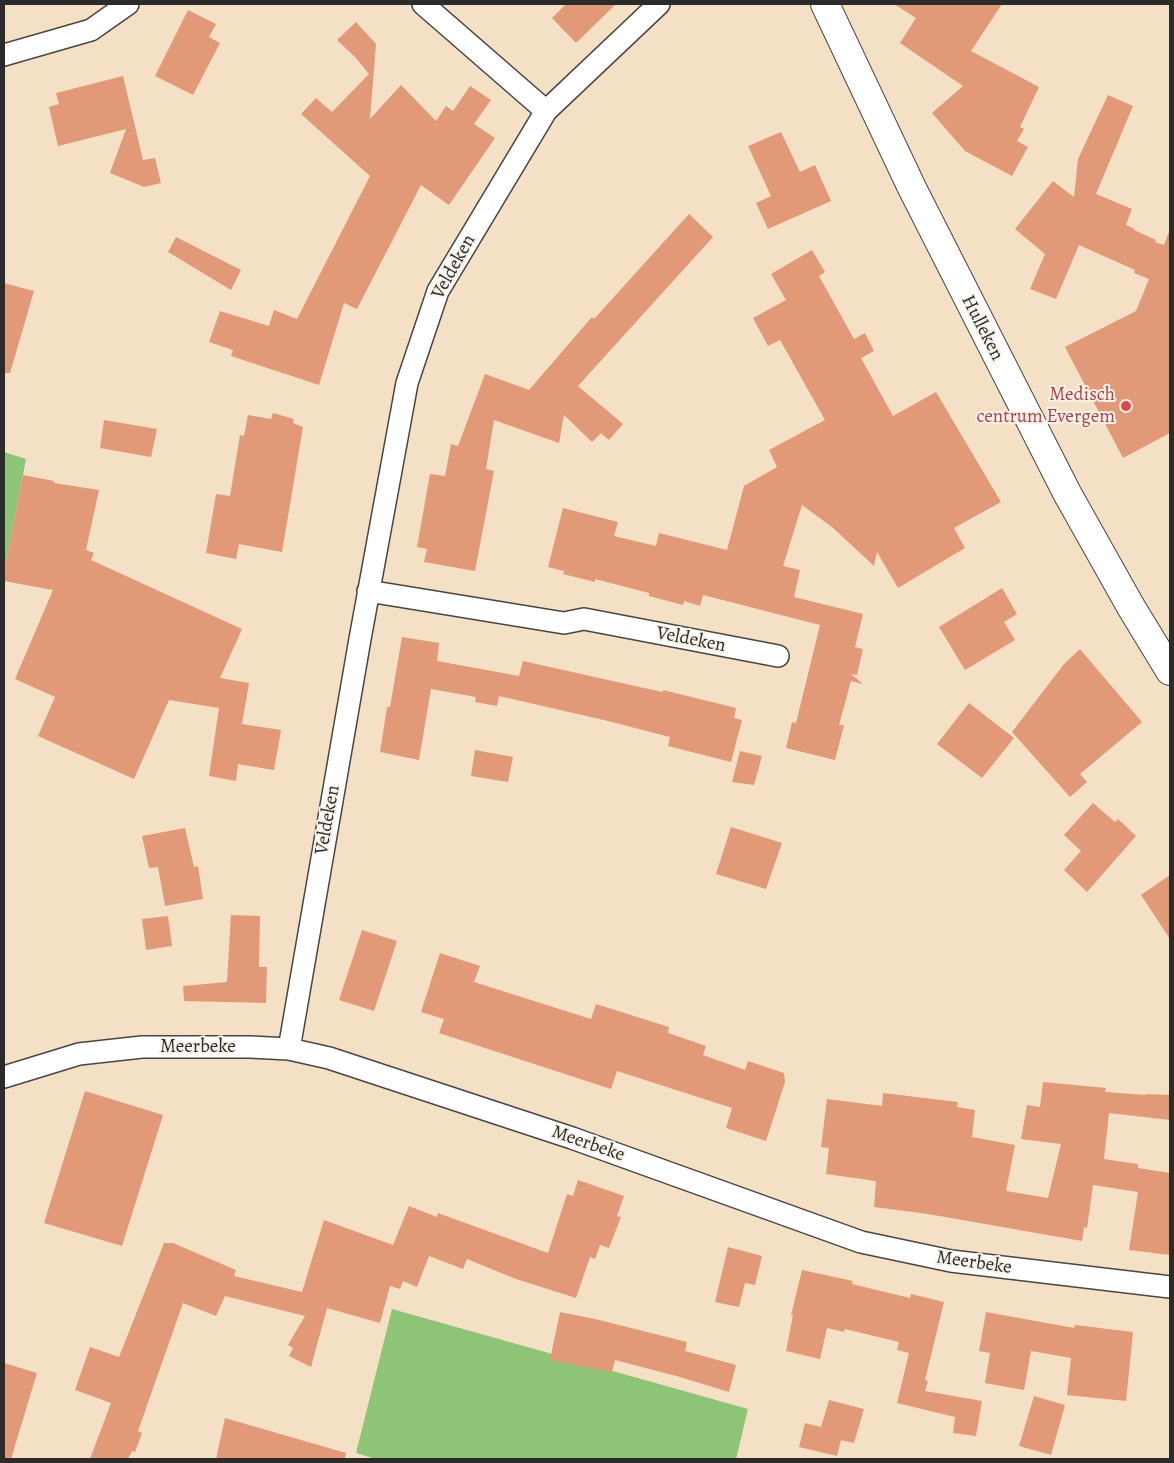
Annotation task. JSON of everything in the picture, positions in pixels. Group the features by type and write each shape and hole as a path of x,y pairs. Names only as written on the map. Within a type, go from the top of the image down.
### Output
{"main road":[{"name":"Hulleken","path":"825,4 916,197 1067,493 1131,607 1170,671"}],"street":[{"path":"4,55 91,30 128,4"},
{"path":"423,4 546,111"},
{"name":"Veldeken","path":"289,1049 368,591 407,383 438,291 546,111 659,4"},
{"name":"Veldeken","path":"368,591 564,623 584,619 778,656"},
{"name":"Meerbeke","path":"4,1077 79,1054 142,1047 289,1049 329,1058 572,1138 861,1242 951,1261 1170,1287"}],"green space":[{"path":"4,452 26,459 4,573"},
{"path":"392,1309 748,1409 736,1459 376,1459 356,1453"}],"building":[{"path":"566,4 616,4 576,43 552,18"},
{"path":"894,4 1002,4 971,51 1039,87 1020,127 1024,129 1017,141 1028,147 1012,176 965,151 932,113 963,86 900,43 916,18"},
{"path":"188,10 216,24 209,37 220,43 193,95 155,76"},
{"path":"356,22 376,44 370,119 401,85 436,121 446,106 453,111 470,86 491,100 474,124 495,138 449,205 421,185 357,309 344,303 319,385 231,356 233,350 209,342 220,311 269,326 274,310 297,319 370,176 301,114 316,98 332,112 369,74 337,40"},
{"path":"123,76 143,160 155,158 161,183 144,187 110,173 126,129 58,146 49,107 59,104 56,93"},
{"path":"1108,95 1133,106 1096,194 1132,209 1126,225 1156,240 1155,242 1164,245 1170,229 1170,433 1123,458 1065,347 1136,311 1149,279 1134,273 1135,270 1079,245 1056,299 1030,289 1045,254 1015,229 1053,181 1074,197 1078,159"},
{"path":"781,132 800,172 815,165 831,201 768,229 756,203 771,196 748,146"},
{"path":"689,214 713,237 578,386 623,424 609,440 601,433 592,442 564,415 559,443 494,420 486,469 494,471 475,571 424,562 427,549 417,547 430,474 445,476 451,444 458,446 485,374 529,390 592,317 594,319"},
{"path":"176,237 241,270 231,290 168,252"},
{"path":"812,250 825,272 819,276 854,339 865,333 874,351 861,358 893,416 936,392 1001,502 954,528 965,548 898,588 877,552 874,566 832,527 802,505 783,566 800,570 794,597 863,614 855,647 863,649 857,675 851,674 863,684 851,681 839,725 844,725 835,760 786,748 792,722 796,723 820,625 703,595 700,606 684,601 683,605 649,596 649,593 595,579 595,582 563,574 564,571 548,567 563,508 618,522 614,536 656,546 659,533 727,550 744,486 777,467 769,450 825,420 780,340 768,346 753,318 786,300 771,274"},
{"path":"4,283 34,291 10,373 4,373"},
{"path":"273,413 294,419 293,423 303,427 282,552 239,544 236,559 206,553 216,494 230,496 240,435 244,436 248,415 271,419"},
{"path":"104,420 157,429 151,457 100,448"},
{"path":"23,475 54,481 54,483 99,490 86,550 94,553 91,560 242,629 220,678 249,683 242,724 281,730 274,770 238,764 236,781 209,776 219,708 169,700 134,779 38,736 55,697 15,679 53,590 4,581 4,572"},
{"path":"1002,588 1017,614 1004,622 1015,640 965,670 939,627"},
{"path":"402,637 439,643 437,661 519,676 523,661 663,692 663,690 736,708 734,718 742,720 731,762 668,746 670,737 604,720 499,696 497,706 475,702 476,697 431,689 419,760 380,752 387,707 390,707"},
{"path":"1080,649 1142,722 1080,774 1087,782 1070,797 1012,732 1064,664"},
{"path":"969,703 1014,738 982,778 937,744"},
{"path":"475,750 513,757 508,782 471,776"},
{"path":"740,751 762,756 754,785 732,782"},
{"path":"1093,803 1115,822 1118,819 1136,836 1087,892 1064,870 1081,851 1064,835"},
{"path":"731,827 782,843 766,889 716,874"},
{"path":"185,828 194,867 198,866 203,899 165,906 158,867 149,868 142,836"},
{"path":"1170,875 1170,939 1141,895"},
{"path":"231,915 260,916 259,967 267,967 266,1003 184,1001 183,986 227,982"},
{"path":"168,916 172,946 146,950 142,919"},
{"path":"362,930 397,941 374,1011 339,1000"},
{"path":"440,953 480,966 474,982 591,1019 596,1004 669,1027 668,1033 706,1046 703,1055 745,1070 748,1061 784,1073 785,1082 766,1141 726,1128 732,1108 617,1071 611,1089 439,1033 444,1019 421,1012"},
{"path":"1043,1082 1106,1088 1105,1092 1170,1095 1170,1120 1109,1113 1104,1159 1138,1164 1138,1168 1170,1173 1170,1255 1129,1250 1138,1192 1093,1185 1087,1228 1084,1227 1082,1241 928,1214 874,1207 876,1181 826,1174 829,1148 821,1147 827,1099 882,1106 883,1093 958,1102 957,1107 975,1110 972,1137 1015,1145 1006,1191 1048,1198 1061,1144 1021,1139 1027,1105 1040,1107"},
{"path":"85,1091 163,1115 122,1246 44,1223"},
{"path":"578,1180 624,1196 617,1216 621,1217 609,1248 600,1245 595,1259 590,1257 576,1298 516,1279 467,1259 463,1269 429,1256 417,1287 403,1281 400,1289 390,1286 380,1323 327,1308 311,1367 289,1356 293,1348 288,1345 305,1316 225,1296 216,1316 183,1303 138,1431 142,1433 135,1452 132,1451 128,1459 90,1459 111,1403 75,1390 90,1347 119,1357 164,1243 173,1243 236,1270 234,1276 302,1292 324,1220 393,1245 409,1206 437,1217 438,1213 548,1253 567,1194 573,1196"},
{"path":"728,1247 762,1256 755,1285 745,1283 739,1307 715,1302"},
{"path":"802,1270 853,1281 852,1284 910,1298 911,1294 944,1302 925,1380 928,1381 925,1391 982,1401 976,1436 953,1433 955,1417 897,1403 909,1353 897,1350 899,1342 845,1329 844,1332 827,1328 820,1359 786,1351 793,1315 791,1315"},
{"path":"560,1312 687,1342 685,1351 736,1365 729,1392 615,1360 612,1372 550,1360"},
{"path":"986,1312 1074,1328 1075,1325 1133,1332 1126,1401 1067,1395 1071,1358 1031,1351 1024,1390 985,1383 990,1353 979,1351"},
{"path":"4,1363 37,1373 11,1459 4,1459"},
{"path":"1034,1396 1065,1405 1051,1455 1019,1446"},
{"path":"829,1400 864,1409 854,1443 841,1440 837,1456 799,1447 805,1423 821,1427"},
{"path":"225,1418 346,1453 345,1459 216,1459"}],"place":[{"name":"Medisch centrum Evergem","path":"1126,406"}]}
